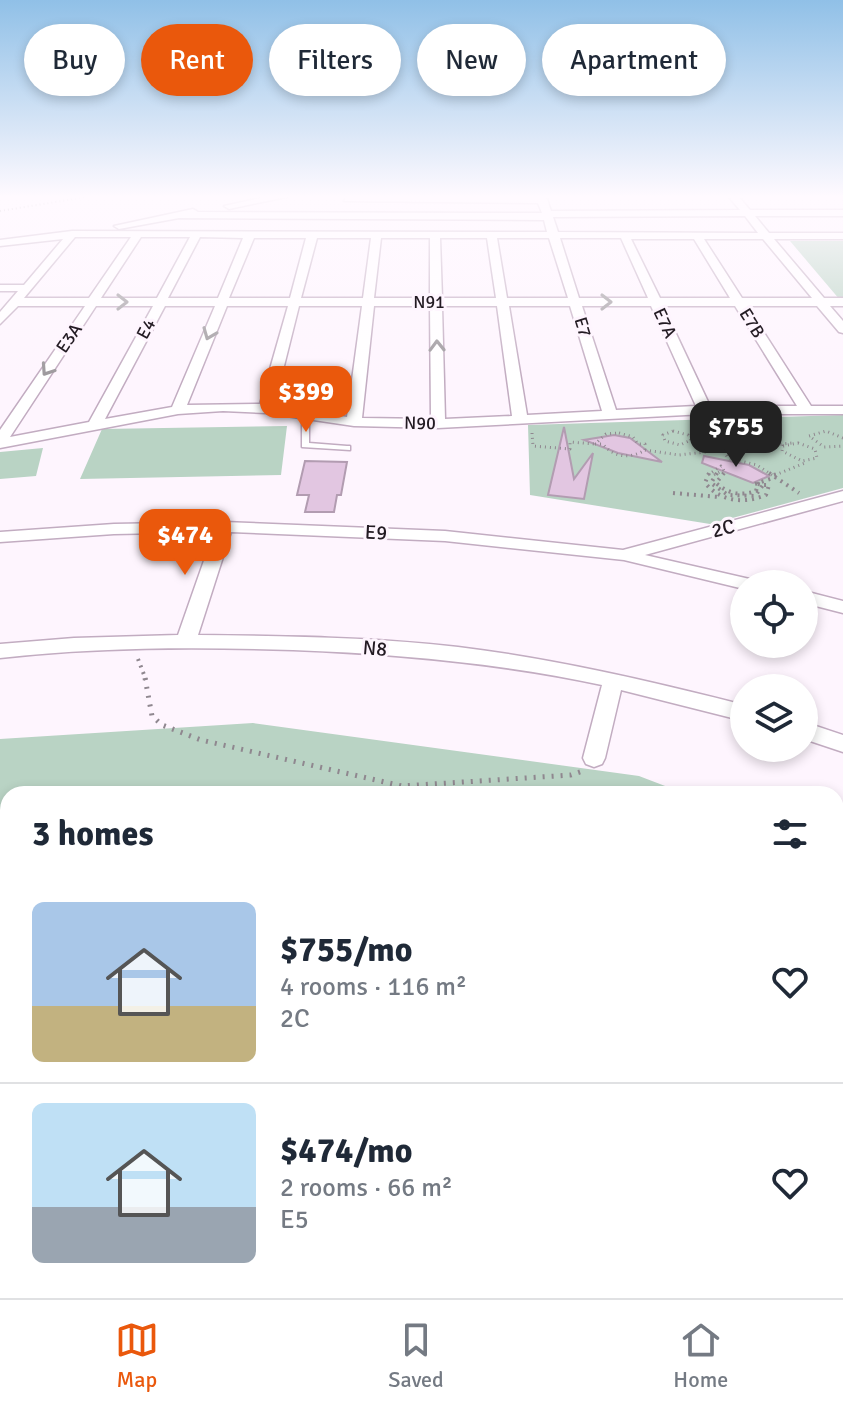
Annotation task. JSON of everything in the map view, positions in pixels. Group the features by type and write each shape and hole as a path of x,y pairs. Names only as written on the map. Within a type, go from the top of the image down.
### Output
{"street":[{"path":"0,320 53,257"},
{"name":"E3A","path":"0,442 123,257"},
{"name":"E4","path":"96,423 185,257"},
{"path":"178,410 241,257"},
{"path":"266,409 307,257"},
{"path":"354,422 374,257"},
{"path":"435,257 438,424"},
{"path":"495,257 520,419"},
{"name":"E7","path":"562,257 610,414"},
{"name":"E7A","path":"634,257 708,416"},
{"name":"E7B","path":"710,257 806,409"},
{"path":"784,257 843,329"},
{"path":"0,288 26,288"},
{"name":"N91","path":"16,302 843,302"},
{"name":"N90","path":"0,442 178,410 223,407 266,409 354,422 438,424 610,414 708,416 806,409 843,410"},
{"name":"2C","path":"624,555 813,499 843,496"},
{"path":"813,499 843,506"},
{"path":"186,640 224,527"},
{"name":"E9","path":"0,537 114,529 224,527 445,536 624,555 730,580"},
{"path":"818,601 843,607"},
{"name":"N8","path":"0,651 186,640 366,646 506,660 613,681 730,710"},
{"path":"594,758 613,681"},
{"path":"818,735 843,744"}],"lane":[{"path":"305,415 305,445 347,448"}],"path":[{"path":"708,416 728,458 757,465 813,499"},
{"path":"673,431 688,435 691,440 680,445 663,438 665,433 673,431"},
{"path":"842,431 814,432 809,439 823,447 843,446"},
{"path":"831,432 843,438"},
{"path":"645,450 645,444 619,433 606,434 595,444 603,444 609,452 623,456 637,455 645,450 679,455 792,443 815,449 818,455 813,460 755,484"},
{"path":"792,443 781,448 785,455 802,461 813,460"},
{"path":"673,493 726,498 759,499 770,490 769,485 763,485 755,496 728,495 711,483 714,474 723,470 721,466 709,472 705,483 716,494 726,498"},
{"path":"123,642 143,666 152,716 162,725 201,740 402,786 571,775 589,768 594,758"}],"green space":[{"path":"803,257 843,257 843,300"},
{"path":"843,415 843,488 710,524 530,495 528,425"},
{"path":"287,426 281,475 80,479 102,429"},
{"path":"43,448 36,476 0,479 0,452"},
{"path":"253,723 639,776 665,786 0,786 0,739"}],"building":[{"path":"564,427 574,479 593,453 584,499 548,495"},
{"path":"614,435 630,438 662,462 618,453 584,440"},
{"path":"704,456 749,465 769,476 753,483 702,463"},
{"path":"305,461 347,462 341,495 337,495 334,512 305,512 309,495 297,495"}]}
